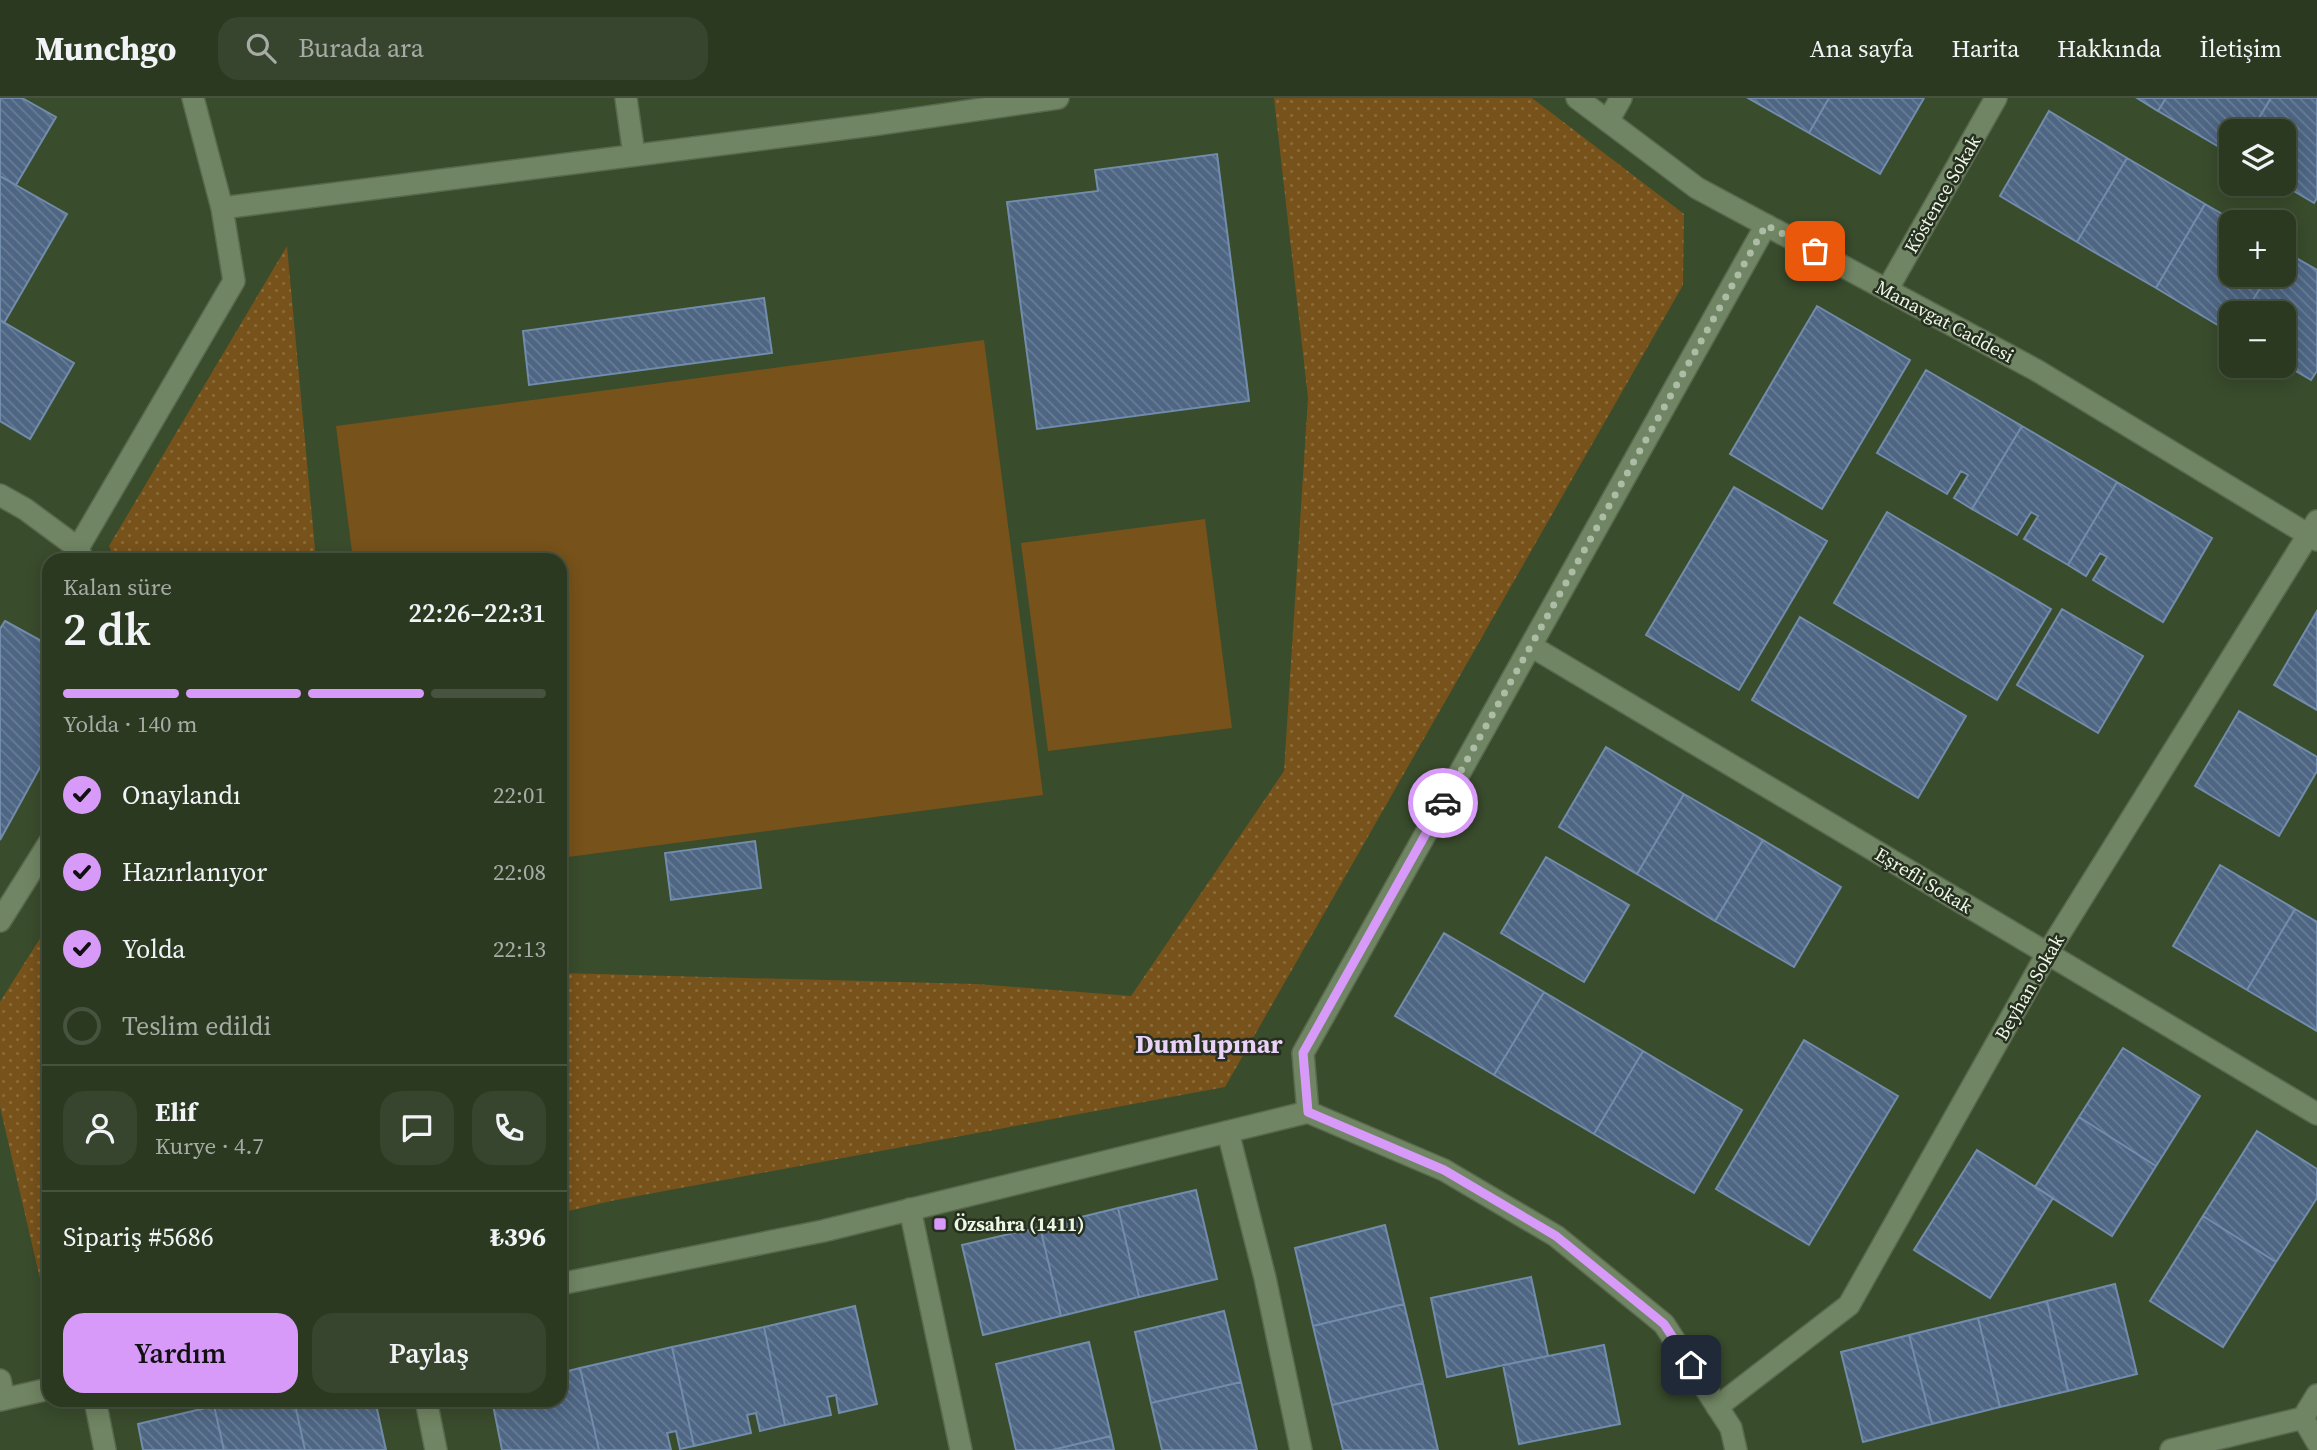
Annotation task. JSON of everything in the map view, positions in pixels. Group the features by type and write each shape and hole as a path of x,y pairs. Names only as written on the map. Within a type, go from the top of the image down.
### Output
{"street":[{"path":"81,553 234,281 222,208 193,98"},
{"path":"626,98 634,155"},
{"path":"222,208 1058,98"},
{"name":"Manavgat Caddesi","path":"1577,98 1697,188 2036,370 2314,532"},
{"path":"1608,121 1621,98"},
{"name":"Köstence Sokak","path":"1887,290 1996,98"},
{"path":"1308,1112 1303,1053 1766,225"},
{"path":"0,495 25,509 79,553"},
{"name":"Beyhan Sokak","path":"1717,1407 1849,1305 2047,954 2314,532"},
{"name":"Eşrefli Sokak","path":"1531,646 2317,1114"},
{"path":"0,921 42,854"},
{"path":"567,1283 823,1231 1308,1112 1444,1170 1556,1236 1664,1324 1731,1427 1736,1450"},
{"path":"1228,1132 1265,1278 1301,1450"},
{"path":"910,1209 961,1450"},
{"path":"1,1393 42,1390"},
{"path":"2171,1450 2303,1418 2317,1395"},
{"path":"97,1407 106,1450"},
{"path":"427,1407 436,1450"},
{"path":"2303,1418 2317,1442"}],"shaded area":[{"path":"1274,98 1532,98 1684,214 1683,285 1225,1087 567,1211 567,973 977,984 1131,996 1284,771 1308,398"},
{"path":"287,246 315,553 112,553 109,546"},
{"path":"984,340 1043,795 567,857 567,553 352,553 336,426"},
{"path":"1205,519 1232,728 1048,751 1021,543"},
{"path":"42,935 42,1287 0,1107 0,1002"}],"building":[{"path":"0,98 22,98 56,117 16,185 0,176"},
{"path":"1748,98 1829,98 1809,133"},
{"path":"1829,98 1924,98 1880,174 1809,133"},
{"path":"2137,98 2166,98 2158,111"},
{"path":"2166,98 2271,98 2258,119 2219,119 2219,147 2158,111"},
{"path":"2271,98 2317,98 2317,198 2314,203 2296,192 2296,119 2258,119"},
{"path":"2049,111 2127,158 2077,242 2000,196"},
{"path":"1217,154 1249,401 1037,429 1007,202 1098,191 1095,170"},
{"path":"2127,158 2205,204 2156,288 2077,242"},
{"path":"0,176 67,214 4,323 0,320"},
{"path":"2205,204 2219,212 2219,287 2261,287 2252,301 2219,301 2219,326 2156,288"},
{"path":"2296,258 2317,270 2317,371 2311,380 2296,371 2296,301 2252,301 2261,287 2296,287"},
{"path":"764,298 772,353 529,385 523,331"},
{"path":"1817,306 1910,360 1822,509 1730,454"},
{"path":"0,320 74,363 30,439 0,421"},
{"path":"1926,370 2022,426 1972,509 1954,498 1968,475 1961,471 1947,494 1877,453"},
{"path":"2022,426 2117,482 2068,565 2024,539 2038,516 2031,512 2017,535 1972,509"},
{"path":"2117,482 2212,538 2163,622 2093,580 2107,557 2100,553 2086,576 2068,565"},
{"path":"1734,487 1827,541 1739,690 1646,635"},
{"path":"1887,512 2051,609 1997,700 1834,603"},
{"path":"2062,609 2143,656 2098,733 2017,685"},
{"path":"2317,611 2317,710 2274,685"},
{"path":"1800,617 1966,716 1918,798 1752,700"},
{"path":"5,621 42,641 42,764 0,840 0,629"},
{"path":"2239,711 2317,757 2317,771 2279,836 2195,786"},
{"path":"1606,747 1684,794 1637,874 1559,827"},
{"path":"1684,794 1763,840 1715,921 1637,874"},
{"path":"1763,840 1841,887 1794,967 1715,921"},
{"path":"755,841 761,888 671,900 665,853"},
{"path":"1546,857 1629,905 1584,982 1501,933"},
{"path":"2220,865 2295,909 2247,990 2173,946"},
{"path":"2295,909 2317,922 2317,1031 2247,990"},
{"path":"1444,933 1544,992 1494,1075 1395,1016"},
{"path":"1544,992 1643,1051 1594,1134 1494,1075"},
{"path":"1804,1040 1898,1096 1809,1245 1716,1189"},
{"path":"2123,1048 2200,1096 2156,1166 2079,1117"},
{"path":"1643,1051 1742,1110 1694,1193 1594,1134"},
{"path":"2079,1117 2156,1166 2112,1236 2035,1187"},
{"path":"2257,1131 2317,1169 2317,1198 2276,1262 2203,1216"},
{"path":"1977,1150 2053,1198 1990,1298 1914,1250"},
{"path":"1196,1190 1217,1279 1139,1297 1118,1208"},
{"path":"1118,1208 1139,1297 1061,1316 1040,1227"},
{"path":"2203,1216 2276,1262 2223,1347 2150,1301"},
{"path":"1385,1225 1404,1304 1313,1326 1295,1248"},
{"path":"1040,1227 1061,1316 983,1335 962,1245"},
{"path":"1531,1277 1548,1356 1447,1377 1431,1298"},
{"path":"2115,1284 2137,1374 2068,1391 2047,1301"},
{"path":"2047,1301 2068,1391 2000,1407 1978,1318"},
{"path":"1404,1304 1423,1383 1332,1405 1313,1326"},
{"path":"855,1306 877,1404 839,1413 836,1395 827,1397 831,1415 785,1425 764,1327"},
{"path":"1224,1311 1241,1382 1151,1403 1135,1332"},
{"path":"1978,1318 2000,1407 1932,1424 1909,1335"},
{"path":"764,1327 785,1425 760,1431 756,1413 747,1415 751,1433 694,1446 672,1347"},
{"path":"1909,1335 1932,1424 1863,1442 1841,1352"},
{"path":"1089,1342 1111,1436 1052,1450 1016,1450 996,1364"},
{"path":"1604,1345 1620,1424 1519,1444 1503,1365"},
{"path":"672,1347 694,1446 680,1449 676,1431 667,1433 671,1450 599,1450 580,1368"},
{"path":"580,1368 599,1450 502,1450 493,1407 567,1407 567,1371"},
{"path":"1241,1382 1257,1450 1162,1450 1151,1403"},
{"path":"1423,1383 1438,1450 1343,1450 1332,1405"},
{"path":"214,1407 296,1407 305,1450 224,1450"},
{"path":"214,1407 224,1450 143,1450 138,1424"},
{"path":"296,1407 377,1407 386,1450 305,1450"},
{"path":"1111,1436 1114,1450 1052,1450"}],"way so far":[{"path":"1443,803 1766,225 1815,251"}],"place":[{"name":"Özsahra (1411)","path":"940,1224"}],"district":[{"name":"Dumlupınar","path":"1209,1044"}],"route":[{"path":"1443,803 1303,1053 1308,1112 1444,1170 1556,1236 1664,1324 1691,1365"}]}
